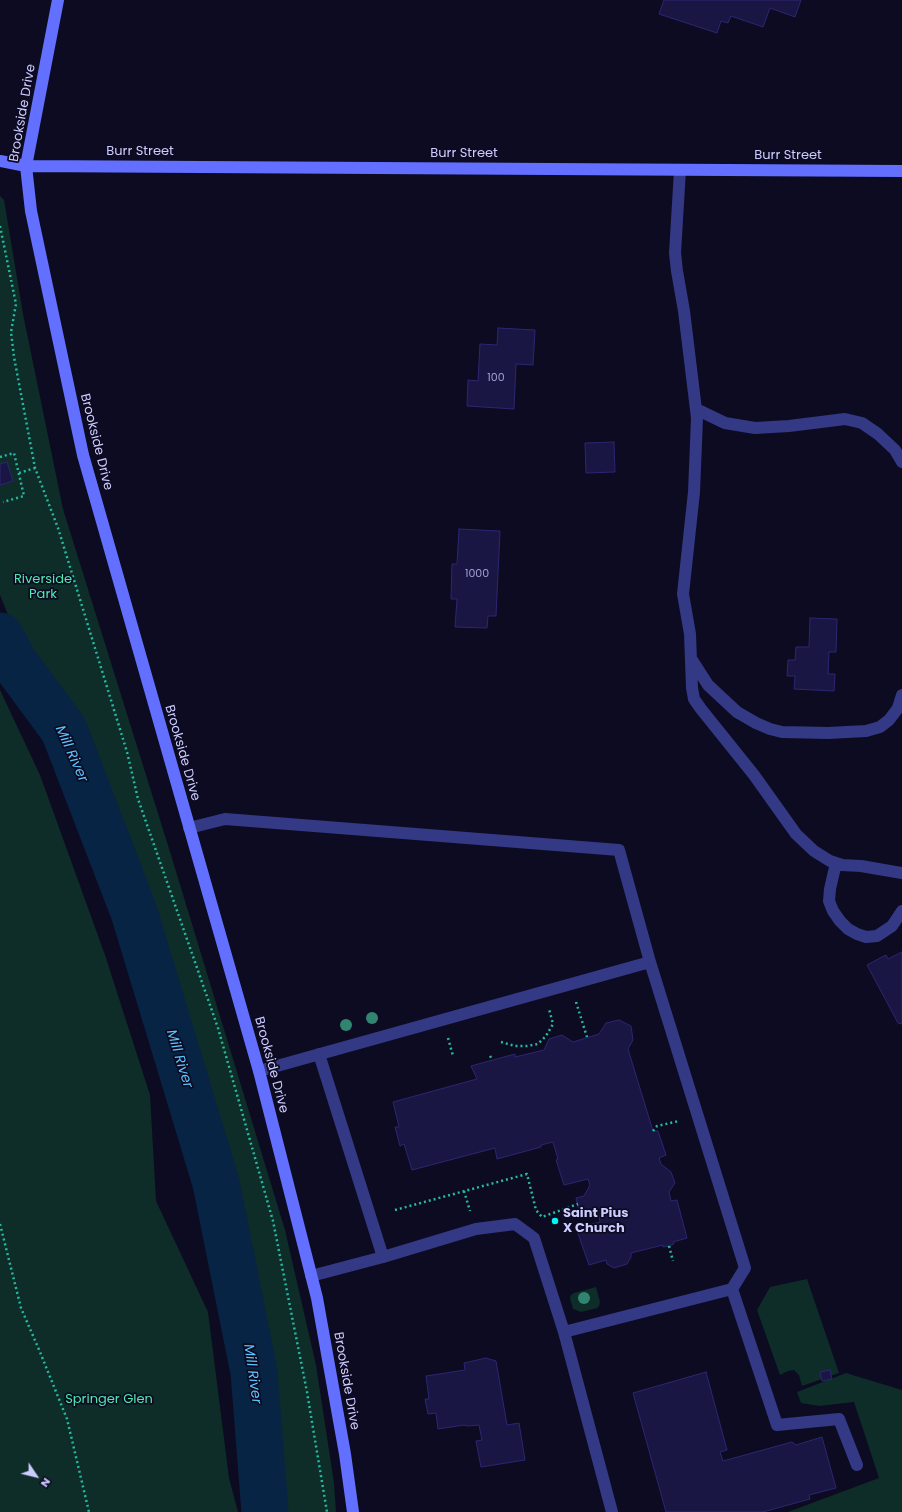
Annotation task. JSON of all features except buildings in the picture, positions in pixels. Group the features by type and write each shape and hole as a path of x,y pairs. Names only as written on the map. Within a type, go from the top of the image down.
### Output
{"main road":[{"name":"Brookside Drive","path":"58,0 26,166 31,211 83,455 258,1071 317,1298 345,1454 353,1512"},
{"name":"Burr Street","path":"0,161 26,166 902,171"}],"lane":[{"path":"680,170 675,253 684,311 697,418 694,492 683,594 690,634 692,688 694,699 754,775 796,834 814,851 842,865 861,866 902,873"},
{"path":"696,409 725,424 755,428 789,426 845,419 862,423 878,434 895,450 902,462"},
{"path":"692,660 708,685 737,712 756,723 782,732 828,733 866,731 880,727 889,720 898,708 902,695"},
{"path":"189,828 225,819 619,850 650,962 745,1268 732,1289 564,1332"},
{"path":"836,863 829,901 832,911 848,929 866,937 876,936 892,926 898,919 902,910"},
{"path":"258,1071 650,962"},
{"path":"319,1054 383,1256"},
{"path":"311,1276 476,1229 515,1224 534,1238 564,1332 612,1512"},
{"path":"732,1289 777,1425 839,1419 857,1465"}],"path":[{"path":"0,226 16,304 12,332 14,357 35,468 58,528 125,744 138,799 218,1028 273,1221 308,1392 327,1512"},
{"path":"0,456 14,453 24,496 3,502"},
{"path":"19,473 35,468"},
{"path":"575,997 587,1037"},
{"path":"501,1042 515,1046 538,1044 546,1036 552,1024 548,1005"},
{"path":"446,1032 453,1056"},
{"path":"490,1056 492,1060"},
{"path":"653,1131 657,1126 679,1121"},
{"path":"395,1210 527,1174 536,1210 542,1217 578,1204"},
{"path":"464,1191 470,1214"},
{"path":"0,1224 21,1308 67,1419 89,1512"},
{"path":"669,1246 673,1261"}],"green space":[{"name":"Riverside Park","path":"0,196 4,200 23,314 63,509 171,855 285,1230 316,1365 334,1483 336,1512 275,1512 258,1340 240,1251 226,1159 166,974 144,898 104,803 79,725 18,640 0,595"},
{"name":"Springer Glen","path":"0,690 40,775 105,955 150,1095 156,1201 208,1312 229,1478 238,1512 0,1512"},
{"path":"807,1279 839,1373 802,1386 799,1375 794,1370 780,1375 757,1310 770,1287"},
{"path":"596,1287 600,1302 597,1308 581,1312 573,1309 570,1298 571,1295"},
{"path":"846,1373 902,1390 902,1512 788,1512 879,1478 854,1402 819,1406 801,1403 797,1392"}],"waterway":[{"name":"Mill River","path":"0,636 14,662 64,730 134,912 216,1183 254,1372 265,1512"}],"place":[{"name":"Saint Pius X Church","path":"555,1221"}]}
